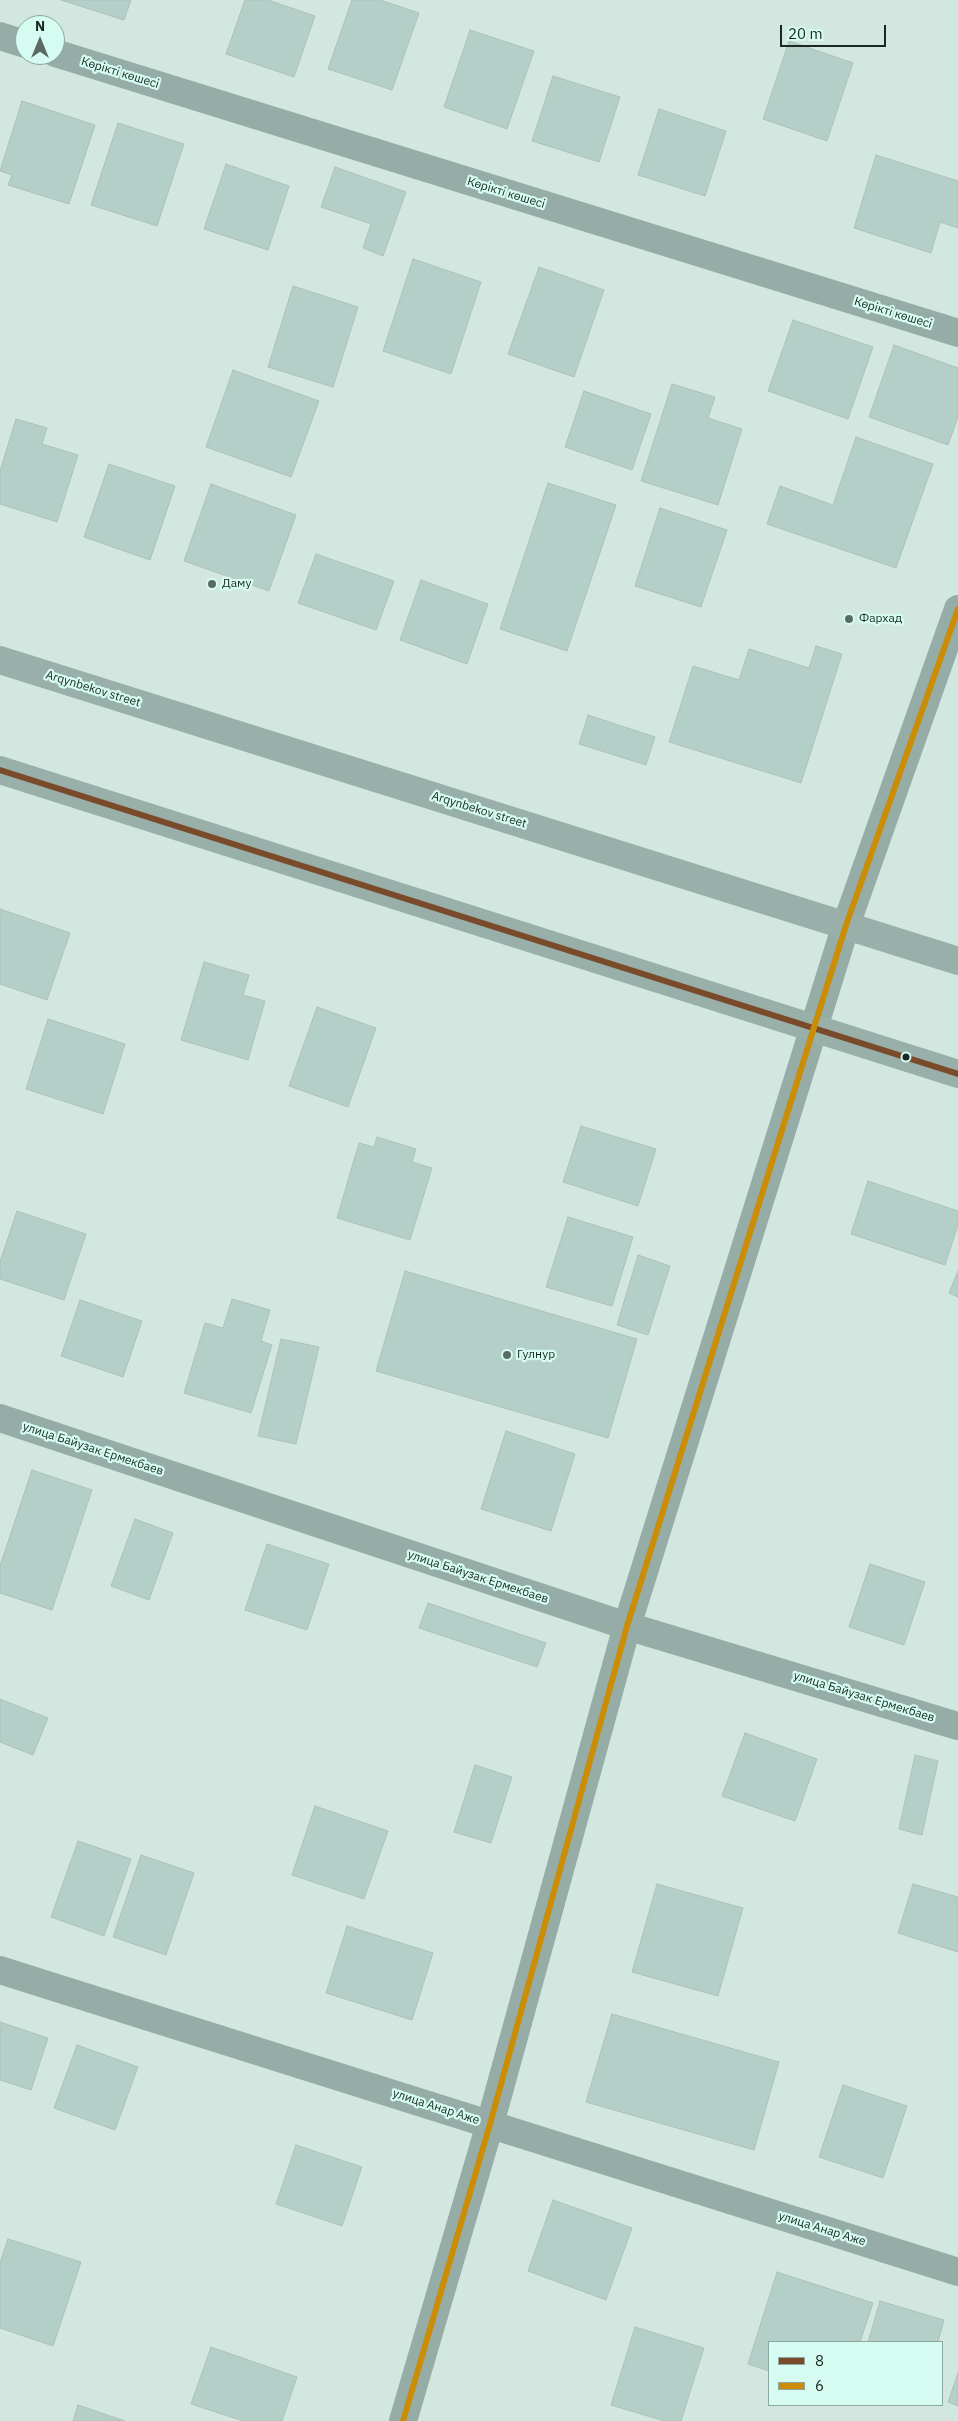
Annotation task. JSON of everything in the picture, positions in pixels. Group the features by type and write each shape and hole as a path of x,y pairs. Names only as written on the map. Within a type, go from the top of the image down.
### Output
{"main road":[{"name":"Arqynbekov street","path":"0,660 958,961"},
{"path":"0,770 958,1074"}],"street":[{"path":"0,36 15,41"},
{"name":"Көрікті көшесі","path":"65,56 958,333"},
{"path":"403,2421 490,2124 627,1626 846,925 958,609"},
{"name":"улица Байузак Ермекбаев","path":"0,1418 627,1626 958,1726"},
{"name":"улица Анар Аже","path":"0,1970 958,2272"}],"building":[{"path":"61,0 131,0 124,20"},
{"path":"245,0 268,0 315,16 294,77 226,54"},
{"path":"352,0 380,0 419,13 392,90 328,69"},
{"path":"470,30 534,51 507,129 444,107"},
{"path":"789,41 853,63 827,141 763,119"},
{"path":"553,76 620,97 599,162 532,141"},
{"path":"22,101 95,125 69,204 8,185 12,175 0,171"},
{"path":"659,109 726,131 705,196 638,175"},
{"path":"118,123 184,144 157,226 91,205"},
{"path":"876,155 958,181 958,228 940,222 931,253 854,228"},
{"path":"226,164 289,186 268,250 204,229"},
{"path":"335,167 406,192 383,256 363,248 371,224 321,207"},
{"path":"413,259 481,282 451,374 383,351"},
{"path":"539,267 604,290 574,377 508,354"},
{"path":"293,286 358,307 333,387 268,367"},
{"path":"793,320 873,347 848,419 768,391"},
{"path":"894,345 958,368 958,417 948,445 869,417"},
{"path":"233,370 319,401 291,477 206,447"},
{"path":"672,384 715,397 708,418 742,429 718,505 641,481"},
{"path":"584,391 651,414 632,470 565,447"},
{"path":"16,419 47,428 42,444 78,455 57,522 0,504 0,471"},
{"path":"856,437 933,464 896,568 767,524 780,486 833,505"},
{"path":"109,464 175,486 150,560 84,537"},
{"path":"548,483 616,505 567,651 500,629"},
{"path":"211,484 296,515 269,591 184,561"},
{"path":"660,508 727,530 701,607 635,586"},
{"path":"316,554 394,581 376,630 298,603"},
{"path":"421,580 488,604 467,664 400,640"},
{"path":"816,646 842,654 801,783 669,742 693,666 739,680 749,649 809,668"},
{"path":"588,715 655,737 646,765 579,744"},
{"path":"0,909 70,933 47,1000 0,984"},
{"path":"204,962 249,975 243,995 265,1001 248,1060 181,1040"},
{"path":"317,1007 376,1028 348,1107 289,1086"},
{"path":"48,1019 125,1044 103,1114 26,1089"},
{"path":"581,1126 656,1149 638,1206 563,1182"},
{"path":"377,1137 416,1149 412,1162 432,1168 410,1240 337,1218 359,1143 374,1147"},
{"path":"868,1181 958,1211 958,1225 945,1265 851,1234"},
{"path":"17,1211 86,1234 64,1300 0,1279 0,1262"},
{"path":"568,1217 633,1237 612,1306 546,1287"},
{"path":"638,1255 670,1266 648,1335 617,1325"},
{"name":"Гулнур","path":"405,1271 637,1339 608,1438 376,1371"},
{"path":"958,1271 958,1297 949,1293"},
{"path":"232,1299 270,1310 261,1341 272,1345 251,1413 184,1393 205,1323 223,1328"},
{"path":"80,1300 142,1321 123,1377 61,1356"},
{"path":"281,1339 319,1347 296,1444 258,1436"},
{"path":"506,1431 575,1454 551,1531 481,1509"},
{"path":"32,1470 92,1490 52,1610 0,1593 0,1566"},
{"path":"135,1519 173,1533 149,1600 111,1586"},
{"path":"267,1544 329,1564 307,1630 245,1610"},
{"path":"870,1564 925,1582 904,1645 849,1627"},
{"path":"428,1603 546,1643 537,1667 419,1628"},
{"path":"0,1699 48,1718 33,1755 0,1742"},
{"path":"745,1733 817,1759 795,1821 722,1796"},
{"path":"915,1755 938,1761 922,1835 899,1829"},
{"path":"475,1765 512,1777 491,1843 454,1832"},
{"path":"315,1806 388,1831 364,1899 292,1875"},
{"path":"78,1841 131,1859 104,1936 51,1917"},
{"path":"141,1855 194,1873 166,1955 113,1937"},
{"path":"657,1884 743,1908 718,1996 632,1972"},
{"path":"913,1884 958,1897 958,1952 898,1933"},
{"path":"347,1926 433,1953 412,2020 326,1993"},
{"path":"612,2014 779,2062 754,2150 586,2102"},
{"path":"0,2022 48,2038 31,2090 0,2080"},
{"path":"77,2045 138,2067 115,2130 54,2108"},
{"path":"843,2085 907,2106 883,2178 819,2157"},
{"path":"296,2145 362,2167 342,2226 276,2204"},
{"path":"553,2200 632,2228 606,2300 528,2271"},
{"path":"8,2239 81,2262 53,2346 0,2328 0,2263"},
{"path":"777,2272 873,2303 860,2341 768,2341 768,2371 748,2364"},
{"path":"880,2301 944,2320 938,2341 868,2341"},
{"path":"635,2327 704,2348 681,2421 664,2421 611,2405"},
{"path":"211,2347 297,2377 282,2421 243,2421 191,2404"},
{"path":"958,2373 958,2406 948,2402"},
{"path":"78,2405 125,2421 73,2421"}],"transit line":[{"name":"6","path":"403,2421 490,2124 627,1626 846,925 958,609"},
{"name":"8","path":"0,770 958,1074"}],"place":[{"name":"Даму","path":"212,584"},
{"name":"Фархад","path":"849,619"},
{"name":"Гулнур","path":"507,1355"}]}
